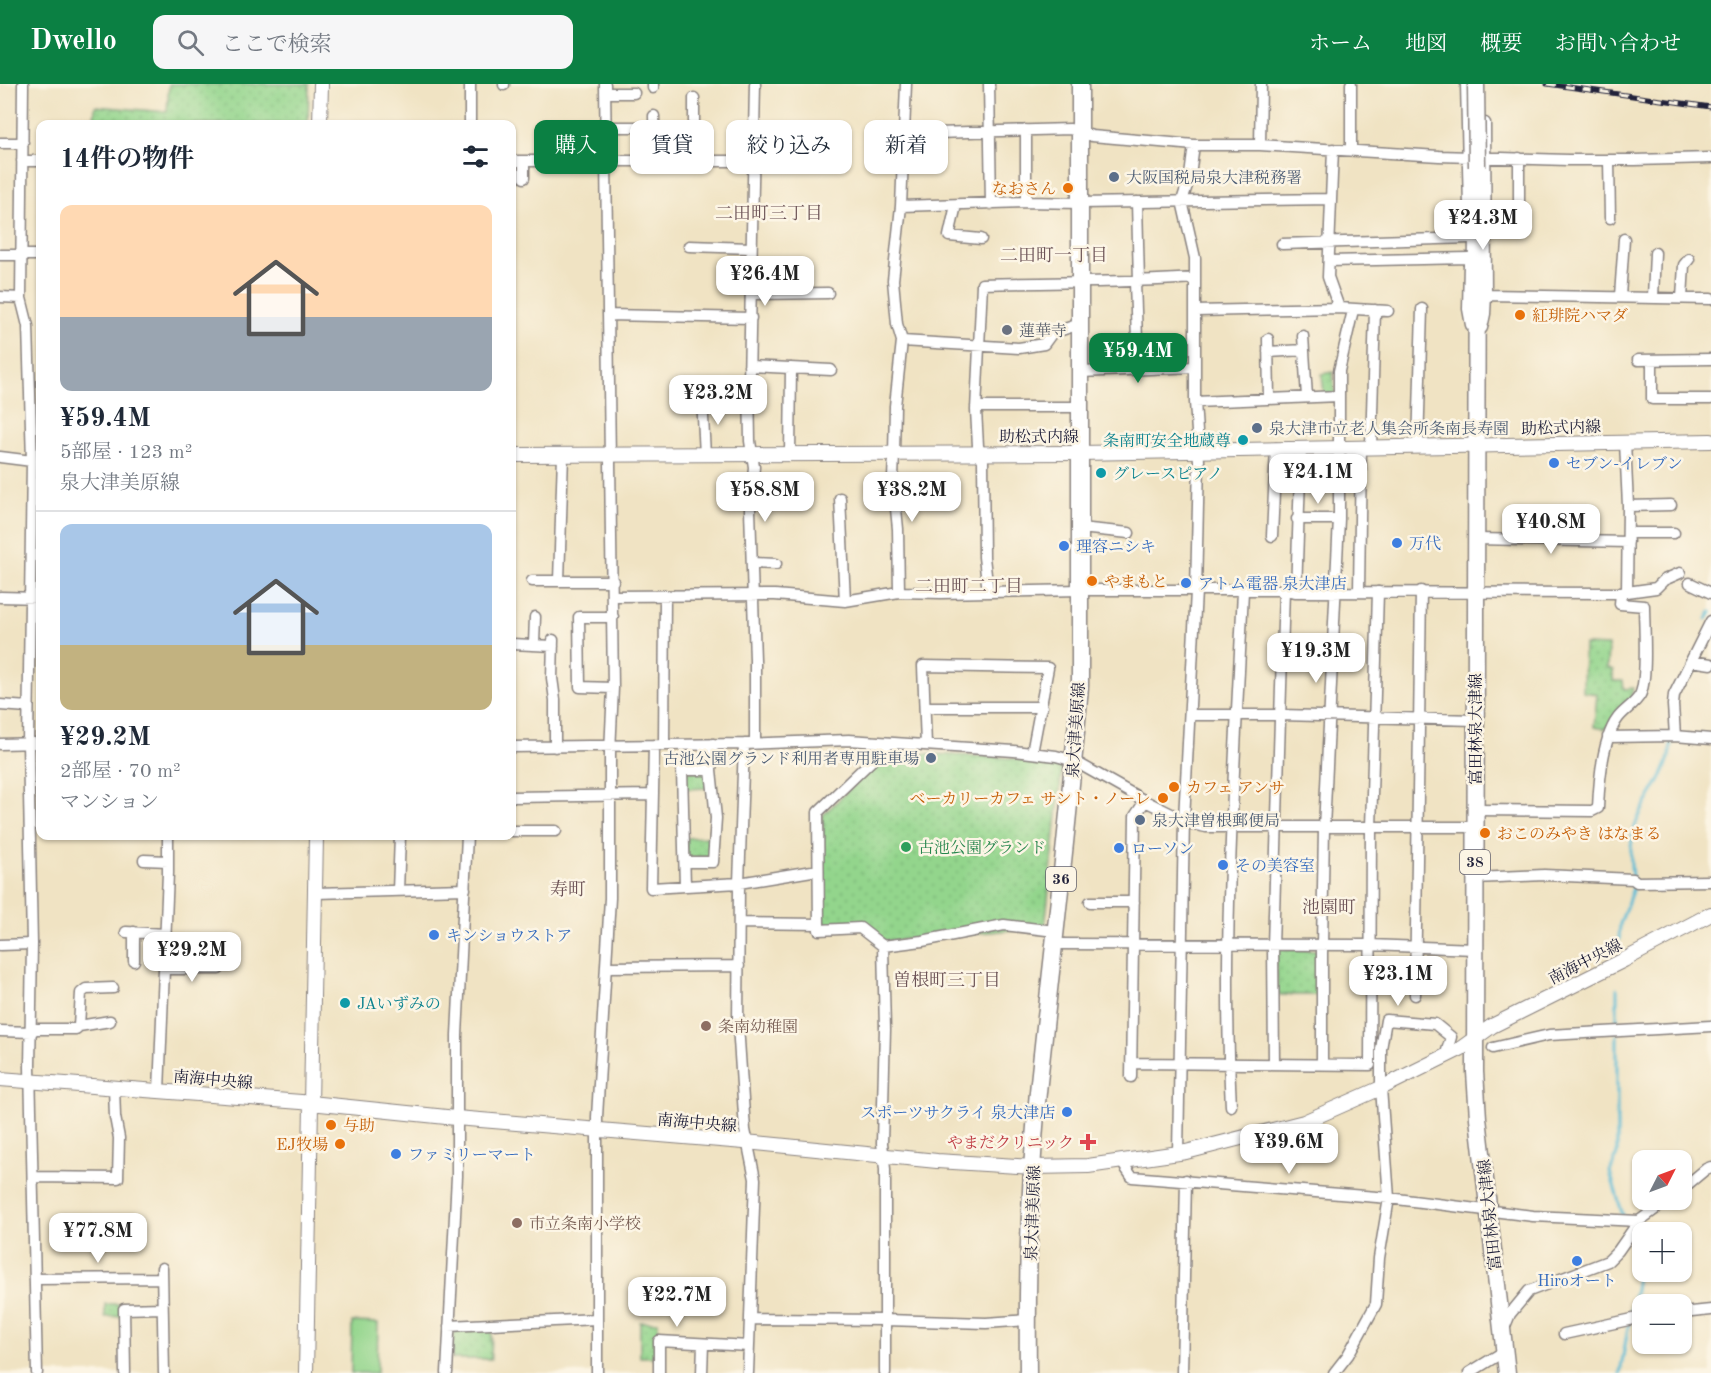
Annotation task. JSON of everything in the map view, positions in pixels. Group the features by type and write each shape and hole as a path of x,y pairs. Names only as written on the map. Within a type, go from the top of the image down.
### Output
{"main road":[{"name":"泉大津美原線","path":"1028,1373 1027,1320 1038,1093 1080,686 1080,84"},
{"name":"富田林泉大津線","path":"1476,84 1475,1072 1478,1118 1507,1373"}],"street":[{"path":"23,84 21,298 28,326 36,523 35,559 29,598 28,743 32,944 30,1066 37,1373"},
{"path":"320,120 321,84"},
{"path":"470,120 471,84"},
{"path":"754,120 755,84"},
{"path":"905,120 906,84"},
{"path":"989,84 991,204"},
{"path":"1260,145 1261,84"},
{"path":"1351,84 1351,149"},
{"path":"1466,84 1468,122 1487,218 1485,315 1477,349"},
{"path":"605,120 605,88 634,93"},
{"path":"694,98 694,120"},
{"path":"654,116 654,120"},
{"path":"1468,122 1485,123 1477,160 1469,238 1468,309 1477,349"},
{"path":"948,133 1070,129 1092,136 1194,145 1351,149 1477,160 1711,158"},
{"path":"1026,130 1026,202"},
{"path":"0,142 23,143"},
{"path":"1178,1154 1184,819 1196,591 1198,451 1195,402 1195,258 1182,201 1190,176 1194,145"},
{"path":"1333,149 1328,276 1339,308"},
{"path":"1487,218 1519,217 1519,158"},
{"path":"1610,160 1612,211"},
{"path":"22,161 36,161"},
{"path":"516,161 534,161"},
{"path":"524,161 524,178"},
{"path":"597,1373 597,1130 610,898 613,688 606,174"},
{"path":"748,1373 755,1179 746,1142 738,1025 739,883 750,744 753,595 750,510 754,468 750,441 749,366 752,174"},
{"path":"899,592 898,529 893,477 895,406 902,341 897,324 893,280 903,174"},
{"path":"901,206 1026,202 1331,199"},
{"path":"1137,202 1138,369"},
{"path":"956,205 949,236 981,239"},
{"path":"1282,244 1469,238"},
{"path":"1620,296 1624,239"},
{"path":"689,246 751,248"},
{"path":"1653,297 1655,253"},
{"path":"0,255 36,255"},
{"path":"1329,261 1469,258"},
{"path":"1682,298 1684,265 1689,259"},
{"path":"988,592 984,557 983,461 979,453 976,407 982,284 1137,282 1195,278"},
{"path":"751,294 828,293"},
{"path":"1486,295 1711,299"},
{"path":"0,297 21,298"},
{"path":"1196,311 1339,308 1388,311"},
{"path":"1418,447 1422,309"},
{"path":"1322,1064 1324,828 1339,519 1339,371 1353,310"},
{"path":"1359,592 1375,310"},
{"path":"608,315 751,318"},
{"path":"902,341 1019,348 1044,344 1052,333 1080,324"},
{"path":"1303,336 1307,397"},
{"path":"1268,339 1269,399"},
{"path":"1268,352 1304,350"},
{"path":"1638,360 1681,365 1711,359"},
{"path":"1652,360 1652,399 1711,399"},
{"path":"749,366 831,370"},
{"path":"1081,372 1195,367"},
{"path":"790,454 791,368"},
{"path":"1195,402 1339,396"},
{"path":"702,398 705,455"},
{"path":"976,407 1080,407"},
{"name":"助松式内線","path":"516,455 1080,453 1711,441"},
{"path":"1475,810 1592,811 1598,808 1598,794 1608,736 1617,719 1640,694 1644,677 1644,606 1620,604 1624,593 1628,538 1625,442"},
{"path":"1272,536 1276,448"},
{"path":"1296,592 1301,448"},
{"path":"560,581 563,455"},
{"path":"0,456 35,456"},
{"path":"840,498 845,601"},
{"path":"1628,506 1671,505"},
{"path":"1297,519 1339,519"},
{"path":"1080,528 1129,532"},
{"path":"1476,539 1628,538 1674,533"},
{"path":"752,563 776,564"},
{"path":"613,596 753,595 845,601 899,592 1080,590 1624,593 1656,588 1664,580 1680,573"},
{"path":"532,580 613,581"},
{"path":"1690,583 1711,593"},
{"path":"1274,1063 1272,946 1284,590"},
{"path":"1232,1106 1229,1063 1229,945 1243,591"},
{"path":"1415,995 1421,591"},
{"path":"1132,1063 1370,1065 1369,945 1378,592"},
{"path":"665,596 659,745 652,795 651,888 739,883 818,870"},
{"path":"0,597 36,598"},
{"path":"534,644 535,617"},
{"path":"613,617 579,617 580,687 613,688"},
{"path":"1673,736 1674,695 1711,621"},
{"path":"516,644 553,643 555,747"},
{"path":"1691,661 1711,664"},
{"path":"926,746 923,666 1048,668 1032,753"},
{"path":"0,705 28,707"},
{"path":"925,707 1042,707"},
{"path":"1190,715 1475,720"},
{"path":"1608,736 1673,736 1711,739"},
{"path":"516,747 611,747 849,740 1032,753 1074,761 1145,801 1192,824 1206,827 1476,827"},
{"path":"0,744 36,743"},
{"path":"890,743 818,812 819,930 860,928 883,946 1004,925 1055,938 1133,945 1369,945 1475,950"},
{"path":"685,862 713,862 716,818 711,770 713,744"},
{"path":"685,886 682,770 711,770"},
{"path":"516,797 652,795"},
{"path":"1131,1077 1134,816 1145,801"},
{"path":"516,831 556,831"},
{"path":"159,1091 168,840"},
{"path":"306,1373 316,840"},
{"path":"398,891 400,840"},
{"path":"447,1373 458,1176 457,1035 467,840"},
{"path":"144,860 168,861"},
{"path":"1474,878 1544,875 1631,878 1637,882 1711,880"},
{"path":"316,893 465,889"},
{"path":"1090,902 1134,902"},
{"name":"南海中央線","path":"0,1078 310,1103 884,1156 1033,1167 1088,1166 1178,1154 1304,1122 1381,1088 1476,1039 1492,1026 1711,914"},
{"path":"739,923 819,924"},
{"path":"134,961 130,932 166,934"},
{"path":"0,945 32,944"},
{"path":"883,946 885,1373"},
{"path":"607,967 739,966"},
{"path":"164,969 219,969"},
{"path":"80,1026 81,993 86,989 113,988"},
{"path":"1370,1020 1435,1024 1451,1037 1446,1054"},
{"path":"1334,1373 1348,1355 1377,1304 1379,1258 1389,1198 1381,1088 1382,1049 1386,1020"},
{"path":"0,1031 76,1029 80,1026 110,1021"},
{"path":"1493,1048 1549,1035 1711,1026"},
{"path":"33,1177 118,1178 119,1138 115,1117 114,1088"},
{"path":"1121,1161 1132,1177 1389,1198 1533,1216 1639,1221"},
{"path":"1692,1181 1711,1167"},
{"path":"1182,1373 1186,1180"},
{"path":"1503,1331 1510,1314 1529,1291 1608,1261 1639,1221 1654,1210"},
{"path":"35,1279 162,1273 164,1373"},
{"path":"125,1373 124,1309 162,1308"},
{"path":"1692,1312 1711,1310"},
{"path":"750,1318 986,1323 1027,1320"},
{"path":"449,1326 597,1319"},
{"path":"1564,1334 1632,1319"},
{"path":"659,1373 659,1341 749,1346"},
{"path":"702,1373 703,1344"},
{"path":"1469,1373 1504,1351"}],"green space":[{"path":"169,84 309,84 308,120 94,120 95,106 167,112"},
{"path":"1333,372 1335,395 1324,395 1322,374"},
{"path":"1584,645 1608,646 1607,668 1613,670 1613,681 1623,681 1624,689 1633,688 1631,699 1605,729 1594,727 1597,694 1583,692"},
{"path":"888,752 998,757 1053,763 1062,768 1045,927 888,941 881,939 863,925 824,926 822,924 823,815"},
{"path":"685,771 708,772 707,788 685,789"},
{"path":"710,837 710,857 686,858 686,838"},
{"path":"1278,949 1315,950 1317,952 1318,995 1278,995 1276,954"},
{"path":"105,1304 122,1304 122,1316 105,1317"},
{"path":"352,1322 378,1323 377,1373 351,1373"},
{"path":"640,1322 658,1322 655,1357 640,1357"},
{"path":"492,1326 491,1359 452,1359 455,1327"}],"waterway":[{"path":"1707,619 1711,612"},
{"path":"1632,877 1633,834 1642,811 1664,772 1671,740"},
{"path":"1619,940 1620,924 1633,884"},
{"path":"1617,989 1617,1029"},
{"path":"1617,1035 1617,1154 1610,1172 1623,1216"},
{"path":"1620,1373 1638,1272 1630,1239"}],"railway":[{"path":"1547,84 1711,107"}],"place":[{"name":"大阪国税局泉大津税務署","path":"1114,177"},
{"name":"なおさん","path":"1068,188"},
{"name":"紅琲院ハマダ","path":"1520,315"},
{"name":"蓮華寺","path":"1007,330"},
{"name":"泉大津市立老人集会所条南長寿園","path":"1257,428"},
{"name":"条南町安全地蔵尊","path":"1243,440"},
{"name":"セブン-イレブン","path":"1554,463"},
{"name":"グレースピアノ","path":"1101,473"},
{"name":"万代","path":"1397,543"},
{"name":"理容ニシキ","path":"1064,546"},
{"name":"やまもと","path":"1092,581"},
{"name":"アトム電器 泉大津店","path":"1186,583"},
{"name":"古池公園グランド利用者専用駐車場","path":"931,758"},
{"name":"カフェ アンサ","path":"1174,787"},
{"name":"ベーカリーカフェ サント・ノーレ","path":"1163,798"},
{"name":"泉大津曽根郵便局","path":"1140,820"},
{"name":"おこのみやき はなまる","path":"1485,833"},
{"name":"古池公園グランド","path":"906,847"},
{"name":"ローソン","path":"1119,848"},
{"name":"その美容室","path":"1223,865"},
{"name":"キンショウストア","path":"434,935"},
{"name":"JAいずみの","path":"345,1003"},
{"name":"条南幼稚園","path":"706,1026"},
{"name":"スポーツサクライ 泉大津店","path":"1067,1112"},
{"name":"与助","path":"331,1125"},
{"name":"やまだクリニック","path":"1088,1142"},
{"name":"EJ牧場","path":"340,1144"},
{"name":"ファミリーマート","path":"396,1154"},
{"name":"市立条南小学校","path":"517,1223"},
{"name":"Hiroオート","path":"1577,1261"}],"district":[{"name":"二田町三丁目","path":"769,213"},
{"name":"二田町一丁目","path":"1054,255"},
{"name":"二田町二丁目","path":"969,586"},
{"name":"寿町","path":"568,889"},
{"name":"池園町","path":"1329,907"},
{"name":"曽根町三丁目","path":"947,980"}]}
